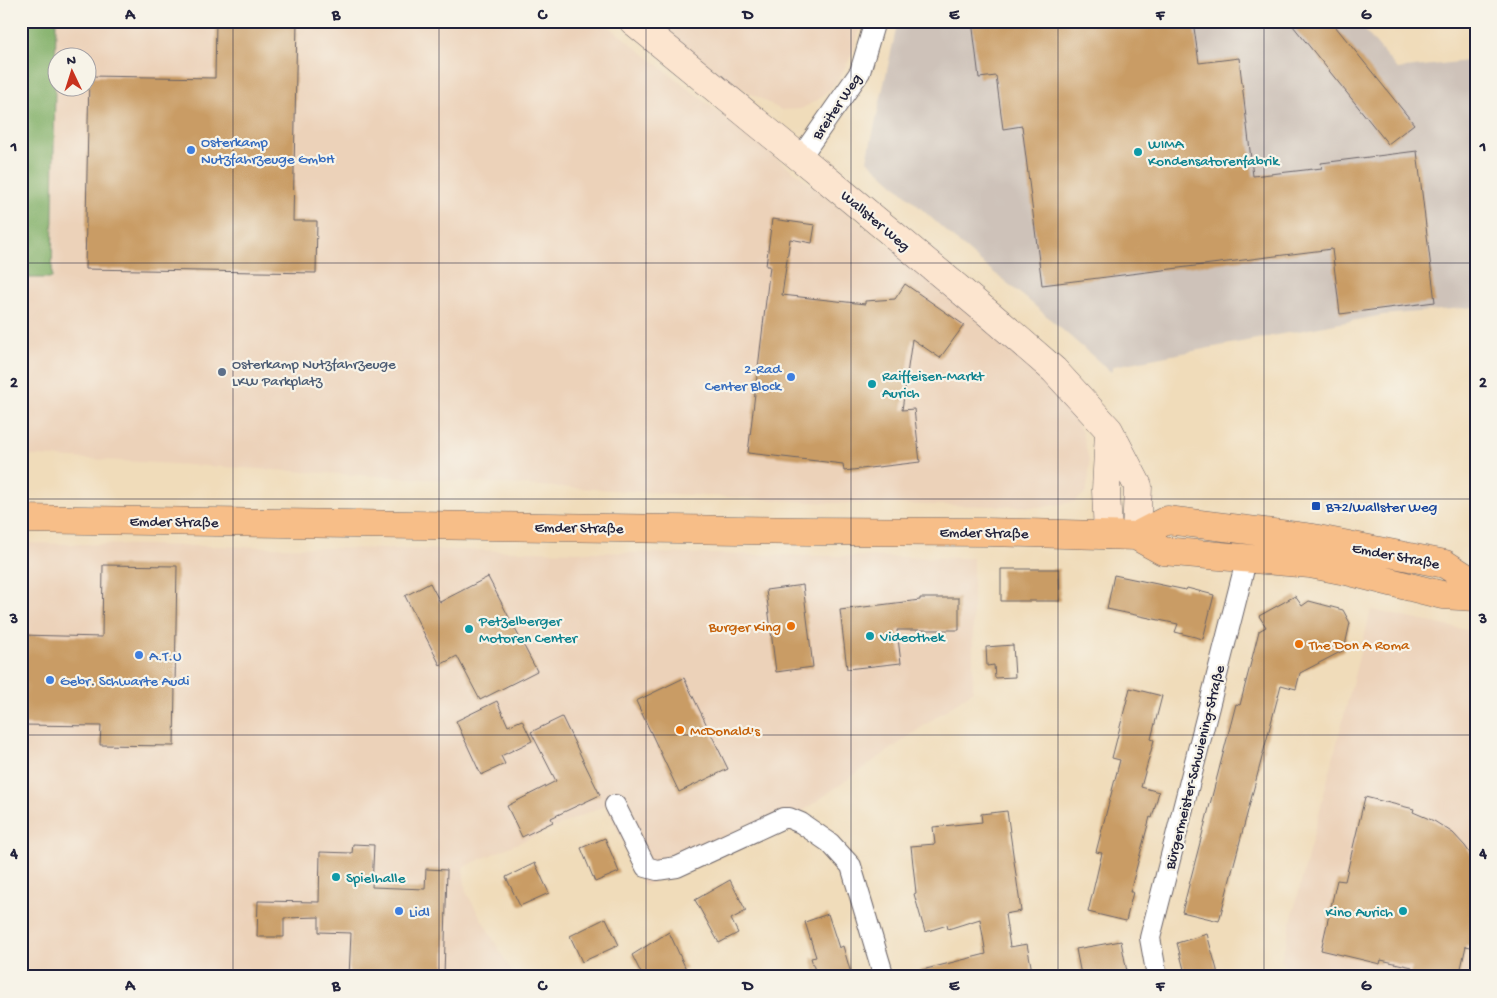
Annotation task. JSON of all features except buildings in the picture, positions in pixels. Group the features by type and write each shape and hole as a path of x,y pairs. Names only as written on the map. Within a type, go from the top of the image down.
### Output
{"main road":[{"name":"Emder Straße","path":"21,519 788,531 987,532 1108,536 1136,536 1166,520 1313,538 1445,564 1476,584"},
{"name":"Emder Straße","path":"1136,536 1163,551 1310,564 1430,592 1476,597"}],"street":[{"name":"Wallster Weg","path":"633,21 853,201 1054,370 1109,430 1138,486 1136,536"},
{"name":"Breiter Weg","path":"800,158 860,72 875,21"},
{"path":"1108,536 1106,490 1109,430"},
{"name":"Bürgermeister-Schwiening-Straße","path":"1157,977 1150,938 1243,573 1245,558"},
{"path":"615,805 646,867 657,870 676,866 783,818 789,818 801,823 830,843 850,866 884,977"}],"shaded area":[{"path":"56,21 602,21 986,322 1039,374 1064,402 1082,432 1089,460 1086,493 1074,502 1043,507 828,503 21,455 21,278 52,278 55,98 98,98 98,48 56,48"},
{"path":"651,21 863,21 853,52 838,81 819,99 801,109 781,110 729,81"},
{"path":"898,21 1357,21 1397,69 1467,61 1476,63 1476,307 1383,315 1114,366 1111,372 1027,299 977,259 867,160"},
{"path":"21,543 973,558 973,691 793,818 644,886 606,805 463,867 466,892 515,977 21,977"},
{"path":"1371,610 1476,632 1476,977 1295,977 1281,961"}],"green space":[{"path":"21,21 56,21 56,48 48,48 48,98 55,98 52,278 21,278"}],"place":[{"name":"Osterkamp Nutzfahrzeuge GmbH","path":"191,150"},
{"name":"WIMA Kondensatorenfabrik","path":"1138,152"},
{"name":"Osterkamp Nutzfahrzeuge LKW Parkplatz","path":"222,372"},
{"name":"2-Rad Center Block","path":"791,377"},
{"name":"Raiffeisen-Markt Aurich","path":"872,384"},
{"name":"B72/Wallster Weg","path":"1316,506"},
{"name":"Burger King","path":"791,626"},
{"name":"Petzelberger Motoren Center","path":"469,629"},
{"name":"Videothek","path":"870,636"},
{"name":"The Don A Roma","path":"1299,644"},
{"name":"A.T.U","path":"139,655"},
{"name":"Gebr. Schwarte Audi","path":"50,680"},
{"name":"McDonald's","path":"680,730"},
{"name":"Spielhalle","path":"336,877"},
{"name":"Lidl","path":"399,911"},
{"name":"Kino Aurich","path":"1403,911"}]}
